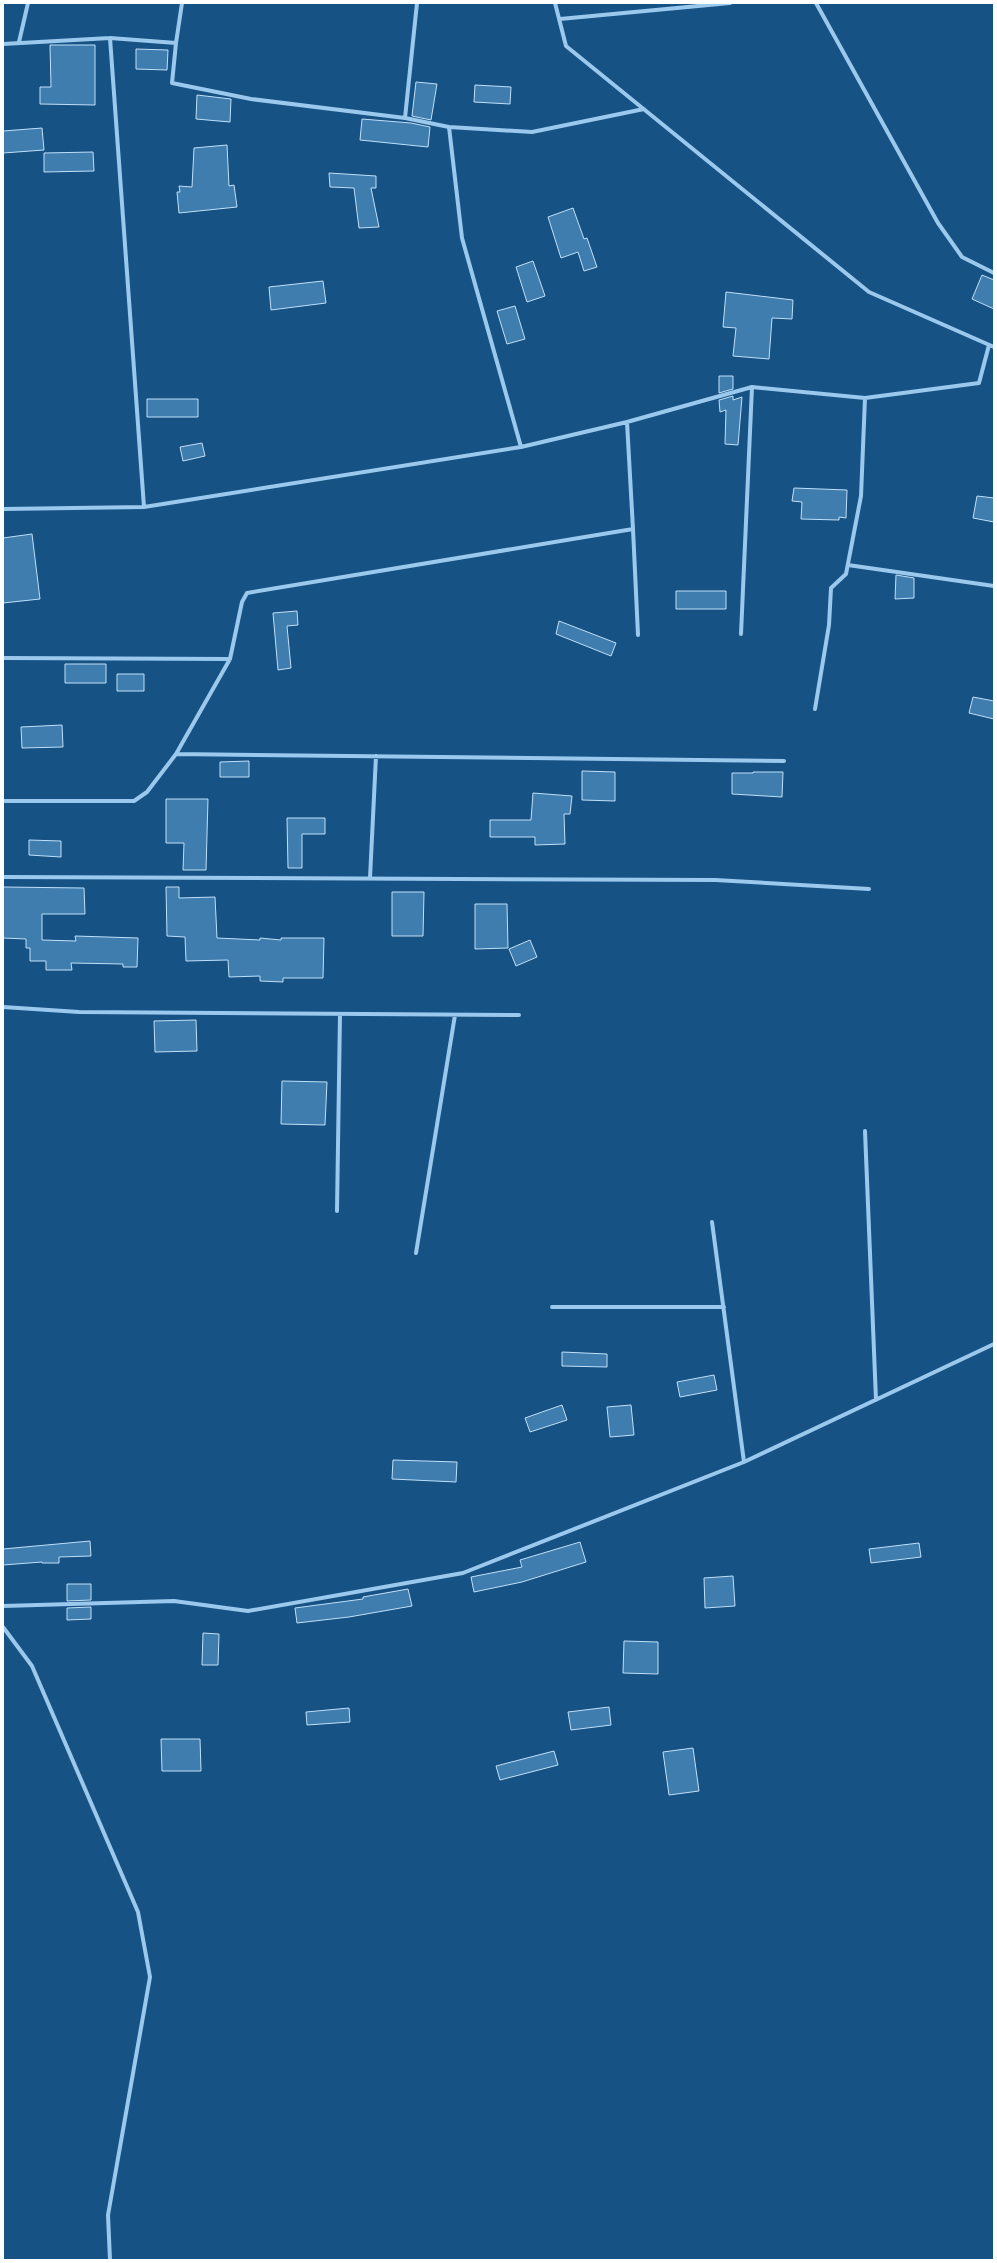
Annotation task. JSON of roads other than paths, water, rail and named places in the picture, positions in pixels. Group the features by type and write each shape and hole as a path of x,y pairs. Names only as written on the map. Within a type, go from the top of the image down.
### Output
{"street":[{"path":"19,42 28,3"},
{"path":"182,3 172,83 251,99 405,118 449,127 532,132 644,109"},
{"path":"405,118 418,3"},
{"path":"555,3 566,46 869,292 994,347"},
{"path":"560,19 730,3"},
{"path":"816,3 938,223 962,257 994,273"},
{"path":"110,38 144,507"},
{"path":"3,44 110,38 176,43"},
{"path":"449,127 462,238 521,447"},
{"path":"3,509 144,507 521,447 627,422 752,387 865,398 979,383 989,345"},
{"path":"741,634 752,387"},
{"path":"815,709 829,625 831,588 846,574 861,496 865,398"},
{"path":"627,422 638,635"},
{"path":"3,801 134,801 147,792 176,754 230,659 242,602 247,593 633,529"},
{"path":"848,565 994,586"},
{"path":"3,658 230,659"},
{"path":"176,754 784,761"},
{"path":"370,878 376,756"},
{"path":"3,877 715,880 870,889"},
{"path":"3,1007 79,1012 519,1015"},
{"path":"337,1211 340,1014"},
{"path":"416,1253 455,1015"},
{"path":"865,1131 876,1400"},
{"path":"712,1222 744,1462"},
{"path":"552,1307 724,1307"},
{"path":"3,1606 174,1601 248,1611 463,1573 744,1462 994,1344"},
{"path":"3,1627 32,1666 138,1912 150,1977 108,2215 110,2260"}]}
